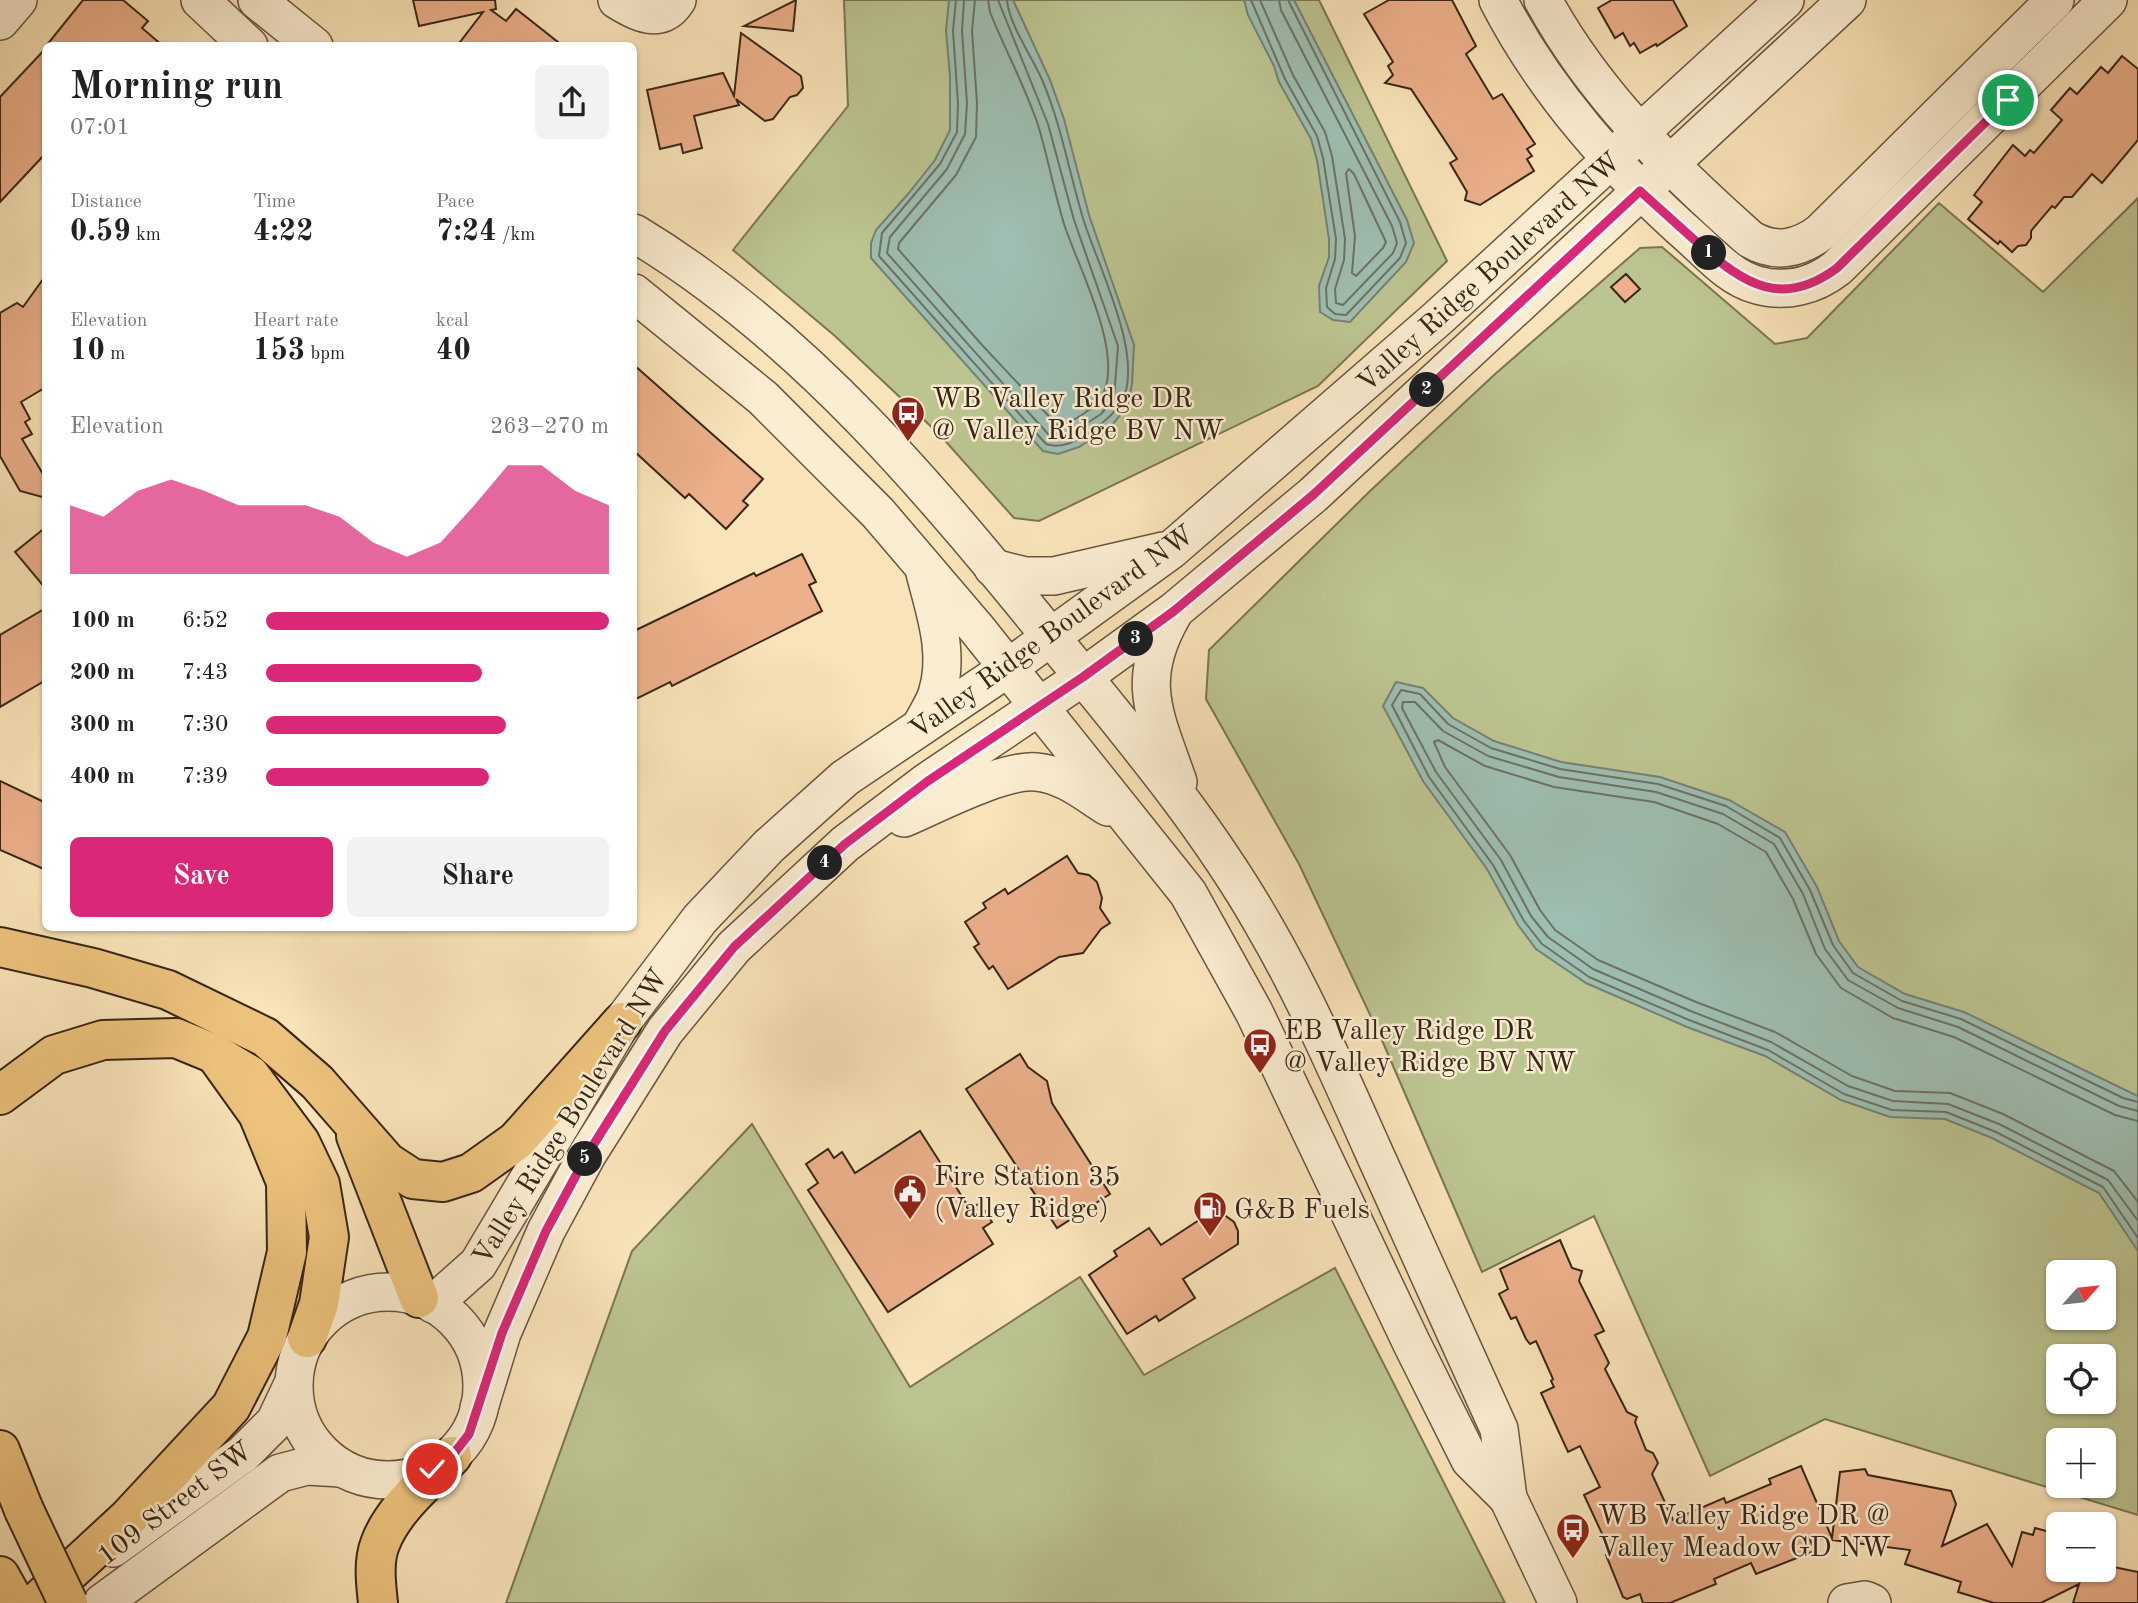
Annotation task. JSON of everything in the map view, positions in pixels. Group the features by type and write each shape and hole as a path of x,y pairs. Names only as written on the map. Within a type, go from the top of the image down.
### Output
{"highway":[{"path":"0,947 93,968 168,990 265,1037 317,1082 387,1162 413,1179 443,1182 471,1173 516,1141 622,1022"},
{"path":"0,1095 54,1055 103,1040 176,1038 215,1054 250,1075 276,1105 300,1142 320,1184 329,1237 319,1304 307,1338"},
{"path":"36,1603 128,1518 231,1407 267,1336 288,1252 286,1182 258,1114 215,1054"},
{"path":"349,1118 426,1301"},
{"path":"0,1450 24,1510 68,1603"},
{"path":"378,1603 375,1573 379,1545 394,1517 452,1456"},
{"path":"0,1576 15,1603"}],"street":[{"path":"0,21 18,0"},
{"path":"200,0 245,42"},
{"path":"257,0 309,42"},
{"path":"617,0 638,12 654,15 670,9 677,0"},
{"path":"1498,0 1525,47 1564,104 1611,161 1640,191 1730,272 1757,285 1787,289 1819,280 1837,268 2108,0"},
{"path":"1543,0 1577,55 1640,133 1670,164 1751,239 1761,245 1784,248 1808,242 1821,232 2055,0"},
{"name":"Valley Ridge Boulevard NW","path":"426,1301 478,1264 622,1022 701,919 769,846 845,778 1051,638 1171,550 1438,318 1785,0"},
{"name":"Valley Ridge Boulevard NW","path":"479,1408 502,1333 546,1231 587,1155 665,1031 734,947 845,844 928,781 1083,677 1174,611 1313,495 1847,0"},
{"path":"637,235 692,271 783,341 874,430 993,568 1186,806 1263,923 1326,1045 1499,1429 1508,1498 1558,1603"},
{"path":"1784,248 1787,289"},
{"path":"637,295 763,398 869,503 1008,668 1188,893 1224,954 1470,1460 1508,1498"},
{"path":"993,568 1025,576 1054,576 1171,550"},
{"path":"922,724 937,695 943,664 938,628 923,565"},
{"path":"1174,611 1151,660 1150,691 1186,806"},
{"path":"845,844 954,796 1015,774 1036,772 1064,779 1132,821"},
{"path":"377,1293 398,1293 426,1301 453,1318 468,1338 478,1360 481,1384 479,1408 469,1434 452,1456 432,1469 410,1478 386,1481 363,1477 341,1468 321,1453 306,1433 297,1409 293,1384 298,1360 307,1338 320,1321 337,1307 356,1298 377,1293"},
{"name":"109 Street SW","path":"36,1603 243,1454 275,1422 293,1384"},
{"name":"109 Street SW","path":"102,1603 280,1473 307,1466 341,1468"},
{"path":"1847,1603 1872,1603"}],"green space":[{"path":"844,0 1319,0 1447,261 1318,386 1039,521 1014,518 940,435 835,336 733,250 848,106"},
{"path":"2138,198 2138,1515 2083,1498 2116,1498 2116,1428 2046,1428 2046,1487 1825,1419 1710,1476 1594,1216 1482,1272 1381,1038 1299,864 1206,699 1209,650 1369,492 1494,375 1640,248 1662,247 1775,344 1807,338 1939,203 2043,292"},
{"path":"752,1124 910,1387 1080,1277 1144,1375 1335,1268 1505,1603 506,1603 632,1251"}],"water":[{"path":"949,0 1013,0 1050,80 1064,119 1089,215 1134,345 1128,405 1112,425 1079,447 1058,454 1043,451 871,258 871,243 876,230 935,160 950,130 950,76 946,31"},
{"path":"1244,0 1294,0 1407,220 1414,243 1406,262 1350,322 1333,320 1320,312 1319,286 1329,257 1329,239 1317,160 1311,139 1279,82 1274,66 1248,15"},
{"path":"1396,682 1423,688 1453,718 1494,741 1561,762 1660,777 1729,800 1785,832 1817,887 1839,941 1858,967 1905,994 1964,1012 2138,1096 2138,1251 2099,1193 1992,1138 1945,1119 1890,1117 1841,1100 1765,1056 1687,1027 1586,983 1536,949 1518,925 1487,869 1423,781 1383,706"}],"building":[{"path":"83,0 123,0 148,21 142,28 158,42 49,42"},
{"path":"413,0 495,0 496,9 491,10 506,21 516,9 558,42 460,42 483,12 419,26"},
{"path":"796,0 793,31 744,26"},
{"path":"1389,0 1452,0 1476,46 1466,54 1493,99 1502,94 1535,144 1527,149 1532,156 1527,159 1534,171 1480,205 1465,200 1467,192 1450,163 1457,159 1411,89 1385,83 1393,75 1388,66 1393,62 1364,14"},
{"path":"1612,0 1673,0 1687,26 1657,46 1656,44 1640,53 1634,43 1630,46 1623,33 1615,38 1598,8"},
{"path":"741,33 801,76 803,88 797,95 790,97 773,119 765,121 736,99 739,105 694,116 702,148 683,153 681,144 660,149 647,90 723,73 734,96"},
{"path":"42,52 42,157 0,202 0,97"},
{"path":"2122,56 2138,69 2138,140 2102,183 2092,174 2072,197 2064,197 2055,208 2052,206 2031,231 2031,238 2026,245 2018,246 2012,252 2000,241 1998,244 1968,219 1982,202 1974,195 2013,145 2025,156 2030,150 2034,153 2062,120 2051,110 2070,88 2077,94 2101,67 2108,73"},
{"path":"1626,274 1640,289 1625,302 1611,287"},
{"path":"42,281 42,389 21,402 30,419 25,422 32,434 22,439 42,472 42,497 20,491 0,456 0,313 17,303 23,307"},
{"path":"637,368 763,479 743,501 748,505 726,529 689,494 685,498 637,454"},
{"path":"42,530 42,584 15,552"},
{"path":"802,554 816,582 809,585 822,611 672,686 670,682 637,698 637,630 754,573 756,576"},
{"path":"42,610 42,682 0,707 0,635"},
{"path":"0,781 42,801 42,868 0,850"},
{"path":"1067,856 1078,873 1089,875 1097,882 1102,898 1100,908 1110,923 1101,929 1083,953 1059,957 1008,989 993,966 989,969 974,947 979,944 965,922 986,908 983,903 1005,889 1008,894"},
{"path":"1020,1054 1028,1067 1047,1081 1052,1103 1110,1194 1057,1228 966,1089"},
{"name":"Fire Station 35 (Valley Ridge)","path":"920,1131 970,1209 980,1203 992,1222 983,1228 993,1244 888,1312 808,1190 818,1183 806,1164 828,1149 834,1158 842,1152 855,1173"},
{"path":"1216,1209 1234,1222 1238,1231 1238,1244 1183,1279 1195,1298 1159,1321 1156,1316 1127,1334 1089,1275 1117,1256 1114,1251 1149,1228 1161,1245"},
{"path":"1560,1240 1572,1268 1582,1271 1579,1281 1604,1331 1595,1335 1609,1363 1605,1369 1627,1412 1637,1417 1635,1422 1646,1450 1653,1453 1658,1463 1652,1474 1673,1520 1724,1498 1726,1503 1771,1484 1769,1479 1801,1466 1832,1538 1840,1472 1865,1469 1868,1475 1951,1491 1956,1504 1942,1546 1987,1524 2012,1566 2022,1532 2033,1535 2035,1528 2046,1531 2046,1582 2116,1582 2116,1567 2138,1572 2138,1603 2073,1603 2079,1584 2041,1603 1994,1603 1958,1592 1961,1582 1905,1564 1910,1550 1809,1537 1815,1551 1756,1574 1751,1563 1714,1579 1716,1584 1670,1603 1643,1603 1640,1594 1627,1599 1623,1597 1606,1555 1611,1553 1584,1495 1600,1487 1580,1446 1568,1452 1541,1393 1554,1387 1551,1381 1553,1379 1536,1341 1530,1344 1516,1317 1511,1319 1499,1294 1508,1289 1500,1269"}],"place":[{"name":"WB Valley Ridge DR @ Valley Ridge BV NW","path":"908,443"},
{"name":"EB Valley Ridge DR @ Valley Ridge BV NW","path":"1260,1075"},
{"name":"Fire Station 35 (Valley Ridge)","path":"910,1221"},
{"name":"G&B Fuels","path":"1210,1238"},
{"name":"WB Valley Ridge DR @ Valley Meadow GD NW","path":"1573,1560"}],"route":[{"path":"432,1469 452,1456 469,1434 502,1333 546,1231 587,1155 665,1031 734,947 845,844 928,781 1083,677 1174,611 1313,495 1640,191 1730,272 1743,280 1768,287 1802,287 1837,268 2008,100"}]}
